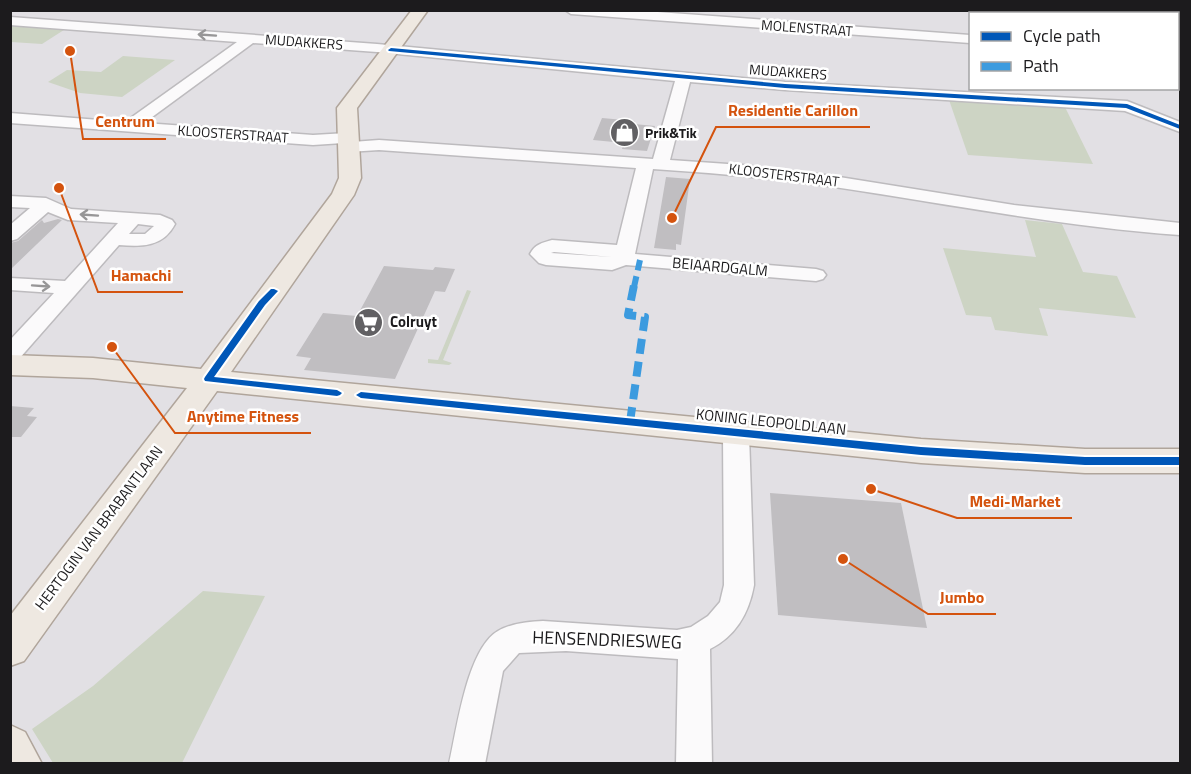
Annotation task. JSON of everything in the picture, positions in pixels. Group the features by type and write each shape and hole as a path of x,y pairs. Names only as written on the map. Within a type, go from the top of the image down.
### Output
{"main road":[{"name":"HERTOGIN VAN BRABANTLAAN","path":"10,648 93,534 124,497 343,195 350,178 346,108 420,10"},
{"name":"KONING LEOPOLDLAAN","path":"10,365 93,368 736,434 1002,457 1180,461"},
{"path":"10,747 20,764"}],"street":[{"name":"MOLENSTRAAT","path":"571,10 743,17 969,39"},
{"name":"MUDAKKERS","path":"10,21 251,38 785,86 1008,93 1164,108 1172,110 1180,117"},
{"path":"129,126 251,38"},
{"name":"BEIAARDGALM","path":"684,76 653,163 624,256 816,275"},
{"name":"MUDAKKERS","path":"1136,107 1180,127"},
{"name":"KLOOSTERSTRAAT","path":"10,118 783,174 1014,212 1180,229"},
{"path":"10,201 46,204 68,214 133,218 160,221 165,224 163,229 152,238 116,239"},
{"path":"10,235 46,204"},
{"path":"10,355 133,218"},
{"path":"10,284 72,288"},
{"name":"HENSENDRIESWEG","path":"467,764 488,667 494,655 511,640 535,636 677,645 706,637 726,620 738,597 736,434"},
{"name":"HENSENDRIESWEG","path":"694,642 694,764"}],"green space":[{"path":"13,24 67,28 42,44 11,42 10,26"},
{"path":"123,56 175,60 122,97 80,93 48,82 67,70 101,72"},
{"path":"948,97 1063,103 1093,164 968,155"},
{"path":"1025,220 1062,224 1083,272 1117,276 1136,318 1039,308 1048,336 995,330 991,317 966,315 943,248 1036,257"},
{"path":"467,290 471,291 443,360 452,363 449,365 428,363 428,359 438,360"},
{"path":"203,591 265,596 182,763 53,763 32,729 93,686"}],"building":[{"name":"Prik&Tik","path":"602,118 635,121 634,124 655,126 647,151 622,149 624,143 593,140"},
{"path":"666,177 690,179 681,245 676,244 676,250 654,248"},
{"path":"42,220 44,223 62,220 10,270 10,243 18,241"},
{"name":"Colruyt","path":"384,266 433,270 435,267 455,269 445,292 435,291 395,379 304,370 311,358 296,356 323,313 357,316"},
{"path":"10,406 34,408 27,416 37,417 21,437 10,437"},
{"path":"770,493 901,503 927,628 778,615"}],"marked path":[{"path":"630,422 645,317 628,315 640,260"}],"cycle path":[{"path":"391,50 785,86 1127,106 1180,127"},
{"path":"274,291 262,303 208,379 337,393"},
{"path":"361,395 921,451 1085,461 1180,461"}],"place":[{"name":"Centrum","path":"70,51"},
{"name":"Prik&Tik","path":"624,133"},
{"name":"Hamachi","path":"59,188"},
{"name":"Residentie Carillon","path":"672,218"},
{"name":"Colruyt","path":"369,322"},
{"name":"Anytime Fitness","path":"112,347"},
{"name":"Medi-Market","path":"871,489"},
{"name":"Jumbo","path":"843,559"}]}
